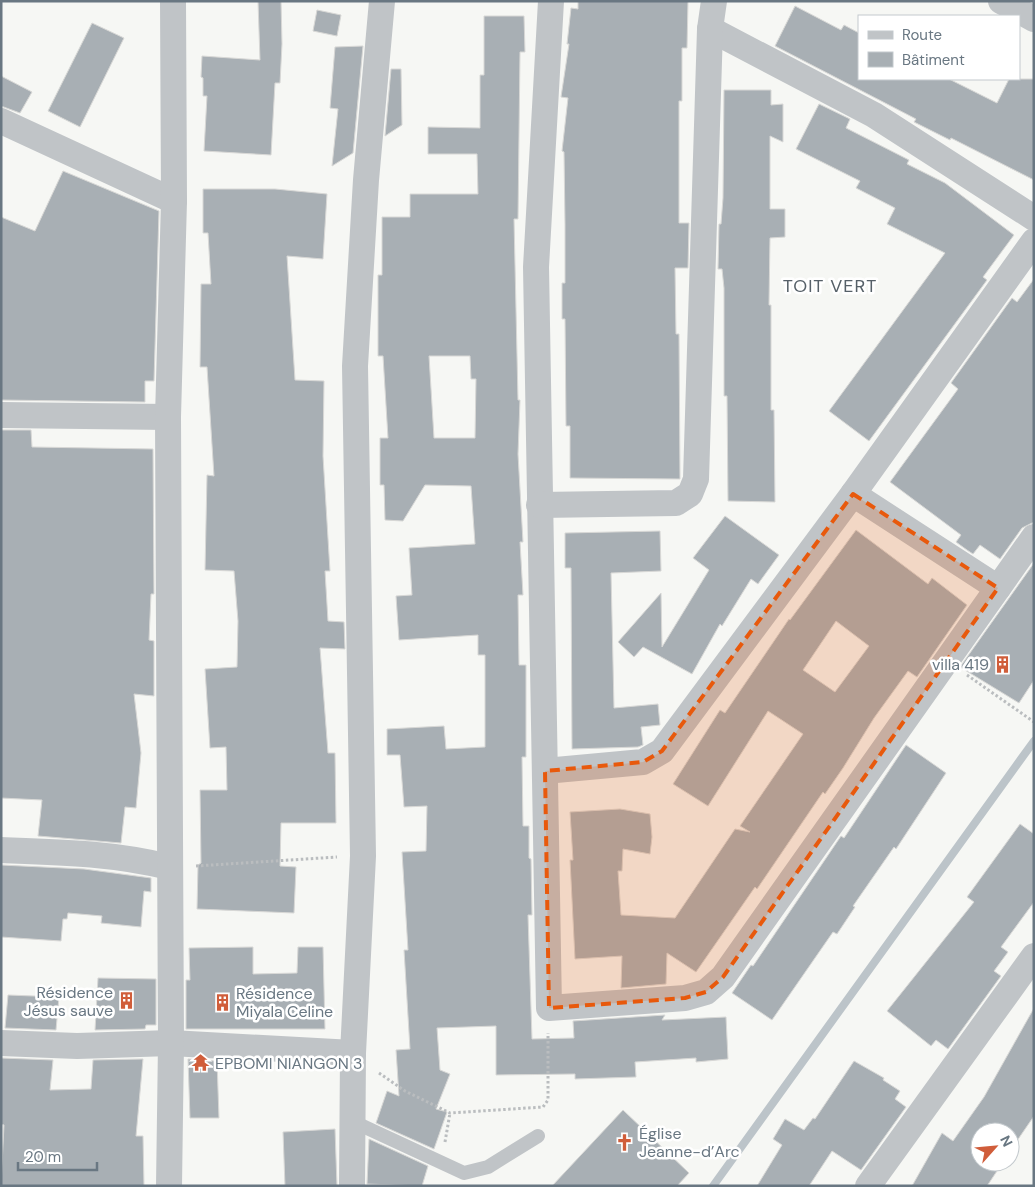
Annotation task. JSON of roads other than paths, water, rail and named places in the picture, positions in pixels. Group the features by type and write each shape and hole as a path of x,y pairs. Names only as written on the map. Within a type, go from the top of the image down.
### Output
{"street":[{"path":"169,1186 171,1043 168,867 168,417 174,201 174,1"},
{"path":"352,1186 354,1122 353,1053 362,856 355,366 366,180 382,1"},
{"path":"551,1 536,267 549,1008 685,998 706,992 723,977 945,660 1034,537"},
{"path":"539,505 676,503 690,494 696,479 710,29 714,1"},
{"path":"1001,1 1034,20"},
{"path":"710,29 874,115 1034,218"},
{"path":"1,121 174,201"},
{"path":"545,771 643,762 662,751 853,494 1034,241"},
{"path":"1,415 168,417"},
{"path":"853,494 998,588"},
{"path":"1,850 97,854 133,858 168,867"},
{"path":"868,1186 1034,956"},
{"path":"1,1043 77,1046 171,1043 353,1053"}],"lane":[{"path":"354,1122 441,1164 464,1173 488,1167 538,1136"}],"waterway":[{"path":"713,1186 1034,741"}],"place":[{"name":"villa 419","path":"1003,664"},
{"name":"Résidence Jésus sauve","path":"127,1001"},
{"name":"Résidence Miyala Celine","path":"222,1002"},
{"name":"EPBOMI NIANGON 3","path":"201,1063"},
{"name":"Église Jeanne-d’Arc","path":"625,1142"}],"district":[{"name":"TOIT VERT","path":"830,286"}]}
